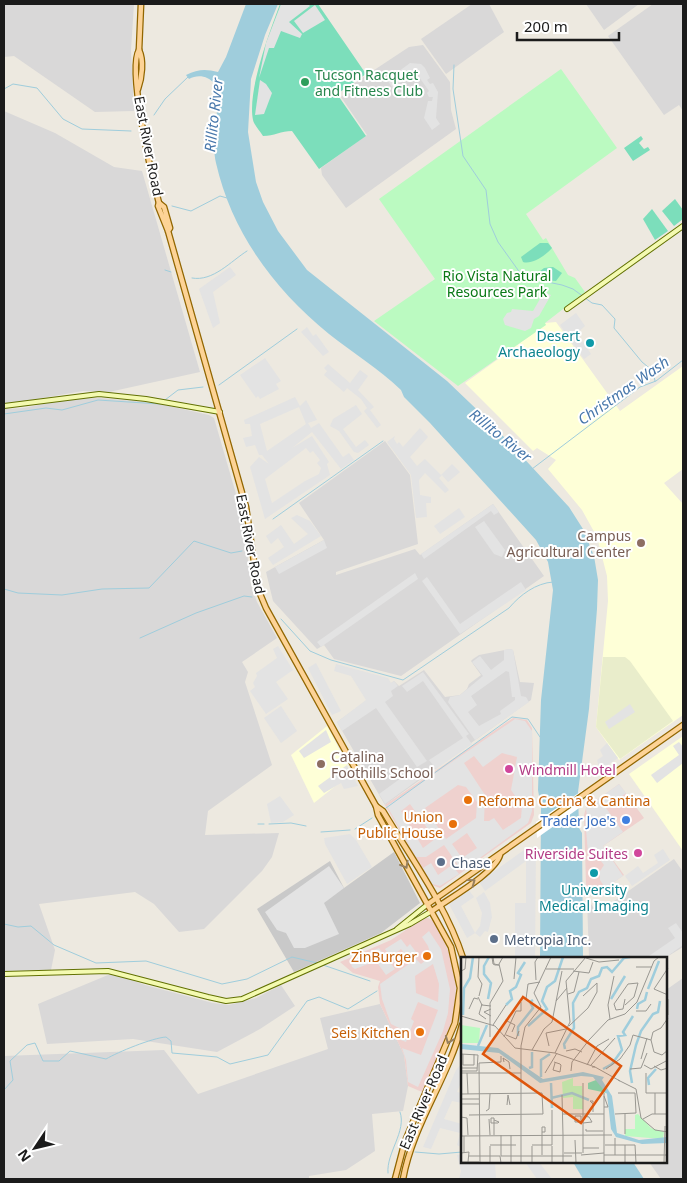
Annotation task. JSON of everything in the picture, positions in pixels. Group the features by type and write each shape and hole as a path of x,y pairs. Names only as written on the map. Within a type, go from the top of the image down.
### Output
{"main road":[{"name":"East River Road","path":"141,4 139,50 141,54 141,81 138,89 148,157 159,203 164,207 170,228 168,231 246,507 254,567 266,608 376,806 378,815 432,911 454,955 458,975 459,996 452,1033 409,1130 395,1179"},
{"path":"567,310 683,226"},
{"path":"4,406 99,394 146,399 220,412"},
{"path":"393,932 494,856 500,855 683,725"},
{"name":"East River Road","path":"376,806 383,811 435,899 455,936 463,957"},
{"path":"4,974 108,971 226,1001 242,999 410,924 480,877 498,862 500,855"},
{"name":"East River Road","path":"403,1179 417,1130 461,1028"}],"shaded area":[{"path":"4,4 134,4 131,50 134,111 95,112 14,56 4,57"},
{"path":"281,4 308,4 310,6 289,22 302,34 300,38 281,31 274,48 269,48 259,78 266,43"},
{"path":"472,4 489,4 504,32 446,74 421,39"},
{"path":"586,4 639,4 604,30"},
{"path":"653,4 683,4 683,111 679,105 664,115 608,36"},
{"path":"315,5 325,20 303,33 294,21"},
{"path":"423,45 450,82 451,110 456,129 346,208 322,175 321,168 367,135 341,97 350,91 350,86 409,47"},
{"path":"410,63 421,64 425,68 430,78 427,80 430,84 433,83 438,92 436,118 440,124 432,130 424,118 428,101 432,101 433,97 429,97 427,93 429,91 419,77 408,77 393,88 387,80"},
{"path":"260,80 266,84 272,93 264,114 255,115"},
{"path":"4,111 55,133 114,167 142,171 200,372 109,392 83,391 4,403"},
{"path":"230,267 236,275 213,292 220,323 213,328 199,289"},
{"path":"544,292 551,295 539,316 534,319 531,328 525,331 505,325 503,319 507,313 511,312 512,309 533,311"},
{"path":"576,313 585,326 577,333 591,354 584,359 560,325"},
{"name":"Campus Agricultural Center","path":"556,322 620,411 683,366 683,469 664,483 683,504 683,715 619,760 596,727 608,601 607,576 597,537 582,510 548,469 556,460 537,448 533,451 465,383 545,325 545,323"},
{"path":"307,327 313,336 316,334 329,352 323,356 301,332"},
{"path":"265,358 281,381 276,384 279,389 260,399 258,396 256,398 240,375"},
{"path":"328,364 350,383 360,370 368,376 358,390 374,407 370,410 381,425 377,428 364,411 367,408 361,399 347,388 344,392 324,375 327,371 324,368"},
{"path":"295,397 300,406 306,400 317,420 308,423 311,428 319,423 343,457 349,453 354,460 341,469 312,432 292,448 312,436 329,462 327,464 330,475 265,519 250,467 259,457 269,464 262,455 259,455 255,445 246,447 243,438 252,436 250,424 245,424 244,420","holes":["299,407 306,424 267,451 260,424","306,448 310,453 313,451 320,460 317,463 321,468 319,474 272,503 265,479"]},
{"path":"100,398 156,403 209,415 214,418 243,518 251,585 257,602 277,638 242,662 248,672 245,682 272,765 208,811 205,835 279,833 272,857 262,871 204,929 179,932 154,904 135,892 39,904 55,950 51,970 4,971 4,409 24,408 67,399"},
{"path":"356,405 362,414 343,429 356,447 365,440 369,445 358,453 354,452 339,431 330,426 333,419"},
{"path":"420,428 428,437 410,457 417,466 425,459 441,475 452,464 460,472 448,482 442,475 439,478 449,490 445,493 425,473 419,480 420,495 431,497 431,503 426,503 427,517 416,518 411,475 387,442 395,436 394,439 397,444 399,442 403,447"},
{"path":"385,441 410,475 418,544 336,572 336,575 415,549 420,555 493,504 544,576 401,676 334,659 324,645 317,649 273,601 266,572 324,540 299,503"},
{"path":"493,504 499,512 494,515 491,511 424,559 421,554"},
{"path":"459,508 465,517 440,534 434,526"},
{"path":"297,515 310,521 321,536 273,565 268,558 284,547 278,538 271,544 266,536 281,525 294,544 308,534 291,518"},
{"path":"484,521 505,550 502,557 494,554 475,527"},
{"path":"324,540 327,548 279,574 275,567"},
{"path":"415,573 418,579 321,647 317,642"},
{"path":"427,577 460,624 521,582 526,590 460,634 422,581"},
{"path":"278,646 293,670 276,682 288,699 266,714 250,691 255,687 253,683 257,676 256,673 277,658 273,649"},
{"path":"504,650 513,650 521,696 526,697 529,702 475,740 448,702 450,697 460,695 483,676 472,662 480,656 491,670 504,660","holes":["506,671 509,672 512,697 515,697 515,700 500,711 501,714 479,726 468,712 477,705 471,696"]},
{"path":"513,650 520,682 534,683 531,700 385,805 337,722 394,681 399,686 424,670 445,697 460,695 467,689 469,684 481,675 471,661 473,659 479,655"},
{"path":"603,657 625,657 630,661 673,721 620,759 596,727"},
{"path":"316,663 341,711 332,715 308,668"},
{"path":"336,664 388,678 391,683 394,681 398,686 391,691 393,696 385,702 427,761 417,767 376,708 342,731 337,722 366,700 351,676 334,671"},
{"path":"423,672 469,734 466,736 472,744 436,769 429,760 463,738 423,681 407,692 402,686"},
{"path":"630,704 635,712 609,729 605,722"},
{"path":"281,706 297,731 281,743 264,718"},
{"path":"513,718 527,720 532,728 534,815 531,823 440,888 432,885 385,805"},
{"path":"515,719 525,721 532,731 532,811 528,823 462,871 444,845 426,857 416,857 387,806","holes":["502,753 517,757 511,790 522,806 521,818 503,830 494,818 484,821 485,795 464,763 474,756 483,767","458,785 466,787 477,802 476,818 446,839 425,808","410,804 435,839 423,848 401,811","467,833 477,848 462,858 452,844"]},
{"name":"Catalina Foothills School","path":"327,726 352,773 314,803 291,755"},
{"path":"326,730 331,742 304,758 299,751"},
{"path":"683,736 683,851 629,774"},
{"path":"679,742 683,747 683,763 657,783 651,775 679,755 673,746"},
{"path":"607,743 618,758 600,770 597,760 603,756 600,750"},
{"path":"347,765 358,786 344,789 341,783 324,793 318,786"},
{"path":"419,772 422,777 385,804 379,794 408,773 411,777"},
{"path":"619,784 644,818 603,846 624,875 594,896 586,885 584,815 586,808"},
{"path":"619,784 626,793 606,808 623,832 603,846 623,876 605,888 600,880 600,871 604,865 597,856 592,857 588,853 586,808"},
{"path":"280,796 294,815 283,822 271,823 267,804"},
{"path":"350,834 356,840 372,867 347,884 325,844 324,838"},
{"path":"663,849 670,860 632,886 625,876 638,866 643,873 658,863 654,855"},
{"path":"524,850 536,850 535,957 515,957 515,903 526,903 526,861 485,891 479,882"},
{"path":"394,852 420,903 381,933 294,972 257,909 330,861 344,888"},
{"path":"674,859 683,872 683,947 667,957 589,957 587,898 597,913"},
{"path":"431,863 438,875 452,865 459,874 440,886 432,884 423,868"},
{"path":"329,866 344,888 324,903 339,934 305,948 294,948 286,933 277,930 265,912"},
{"path":"468,889 474,897 461,906 475,933 467,938 449,904"},
{"path":"484,892 490,903 492,917 488,932 485,931 480,937 475,933 480,926 482,913 476,898"},
{"path":"424,918 434,921 443,938 451,958 456,987 450,1030 422,1092 408,1086 404,1055 380,1004 378,987 380,981 353,973 340,962 391,940"},
{"path":"676,923 683,933 683,945 666,957 647,957 675,938 668,928"},
{"path":"429,931 441,949 450,989 448,1013 443,1031 418,1087 408,1082 406,1060 402,1048 421,1055 438,1010 418,1002 411,1019 414,1021 406,1042 398,1039 401,1029 391,1024 382,999 380,984 416,959 421,964 431,956 428,946 422,937","holes":["433,964 439,984 438,1002 416,993 415,976"]},
{"path":"401,939 407,947 410,944 416,952 404,960 402,956 405,954 401,949 390,957 385,949"},
{"path":"379,948 395,969 386,975 376,961 355,969 352,967 350,960"},
{"path":"108,975 118,975 145,985 213,1003 229,1005 256,998 281,985 295,1006 260,1029 217,1052 133,1039 47,1044 38,1004"},
{"path":"683,978 683,1179 661,1179 650,1163 667,1163 667,989"},
{"path":"380,1004 404,1055 408,1086 403,1111 372,1114 375,1151 346,1170 309,1176 309,1179 4,1179 4,1056 164,1050 198,1094 328,1049 320,1018"},
{"path":"461,1064 461,1082 457,1092 461,1093 461,1103 452,1101 444,1119 461,1124 461,1147 457,1145 460,1133 440,1128 431,1149 423,1147 456,1070"},
{"path":"461,1154 461,1163 495,1163 496,1179 459,1179 461,1171 457,1155"},
{"path":"526,1163 540,1163 552,1179 537,1179"}],"green space":[{"name":"Tucson Racquet and Fitness Club","path":"280,4 318,4 366,74 337,94 366,136 319,169 292,131 263,136 253,120 253,93 256,78 265,45"},
{"name":"Rio Vista Natural Resources Park","path":"561,69 617,148 526,214 543,240 546,238 568,275 575,278 585,292 545,323 546,325 458,386 374,321 435,279 379,199"},
{"path":"641,136 643,139 639,143 644,149 648,147 650,150 633,161 624,148"},
{"path":"675,199 683,210 683,219 674,226 662,211"},
{"path":"652,209 668,231 655,240 643,219"},
{"path":"540,243 548,243 552,248 535,261 523,262 521,257"},
{"path":"553,267 562,273 556,281 540,280 539,272 544,268"}],"water":[{"name":"Rillito River","path":"246,4 278,4 265,35 251,79 248,132 256,182 263,202 278,231 307,270 447,381 492,424 569,507 583,529 594,556 598,580 597,609 589,709 578,792 579,828 582,833 583,957 540,957 541,807 538,790 541,700 553,590 548,562 536,540 404,397 401,390 309,317 273,279 258,258 244,236 233,213 223,189 216,163 214,144 217,94 215,84 206,78 199,76 189,79 186,75 202,70 218,72 226,57"},
{"path":"574,1163 634,1163 644,1179 583,1179"}],"pier":[{"path":"583,790 582,806 537,838 536,822"}],"waterway":[{"path":"454,65 453,89 463,156 486,190 490,224 498,242 523,277 562,285 573,289 592,303 602,305 615,319 614,328 642,362 653,371 655,381"},
{"path":"154,115 165,99 188,77"},
{"path":"4,89 13,84 37,88 63,119 82,129 131,131"},
{"path":"172,206 191,211 220,196 227,198"},
{"path":"192,278 207,277 214,274 247,251"},
{"path":"165,270 171,272"},
{"path":"219,385 297,329"},
{"name":"Christmas Wash","path":"532,469 640,387 656,381 683,360"},
{"path":"165,400 178,390 203,387"},
{"path":"4,414 46,408 62,410 98,400 160,404"},
{"path":"273,519 383,441"},
{"path":"4,589 18,593 62,595 102,589 149,588 194,541 231,553 242,551"},
{"path":"281,619 310,651 331,660 403,680 509,608 529,590 553,582"},
{"path":"140,638 196,613 244,596 252,597"},
{"path":"386,808 512,717 528,719 540,737"},
{"path":"355,829 372,818"},
{"path":"269,824 291,823 306,826"},
{"path":"258,824 264,824"},
{"path":"321,832 350,830"},
{"path":"4,924 18,927 31,926 54,945 96,963 146,961 222,984 247,979 292,957 317,963"},
{"path":"323,965 370,981"},
{"path":"4,1090 13,1080 10,1061 27,1045 35,1043 43,1061 59,1061 70,1051 106,1059 135,1046 166,1037 171,1041 172,1053 217,1057 230,1064 268,1055 307,1001 319,997 348,1009 377,991"},
{"path":"388,1173 388,1165 401,1127 400,1112"},
{"path":"415,1152 439,1154 461,1152"}],"place":[{"name":"Tucson Racquet and Fitness Club","path":"305,82"},
{"name":"Desert Archaeology","path":"590,343"},
{"name":"Campus Agricultural Center","path":"641,543"},
{"name":"Catalina Foothills School","path":"321,764"},
{"name":"Windmill Hotel","path":"509,769"},
{"name":"Reforma Cocina & Cantina","path":"468,800"},
{"name":"Trader Joe's","path":"626,820"},
{"name":"Union Public House","path":"453,824"},
{"name":"Riverside Suites","path":"638,853"},
{"name":"Chase","path":"441,862"},
{"name":"University Medical Imaging","path":"594,873"},
{"name":"Metropia Inc.","path":"494,939"},
{"name":"ZinBurger","path":"427,956"},
{"name":"Seis Kitchen","path":"420,1032"}]}
